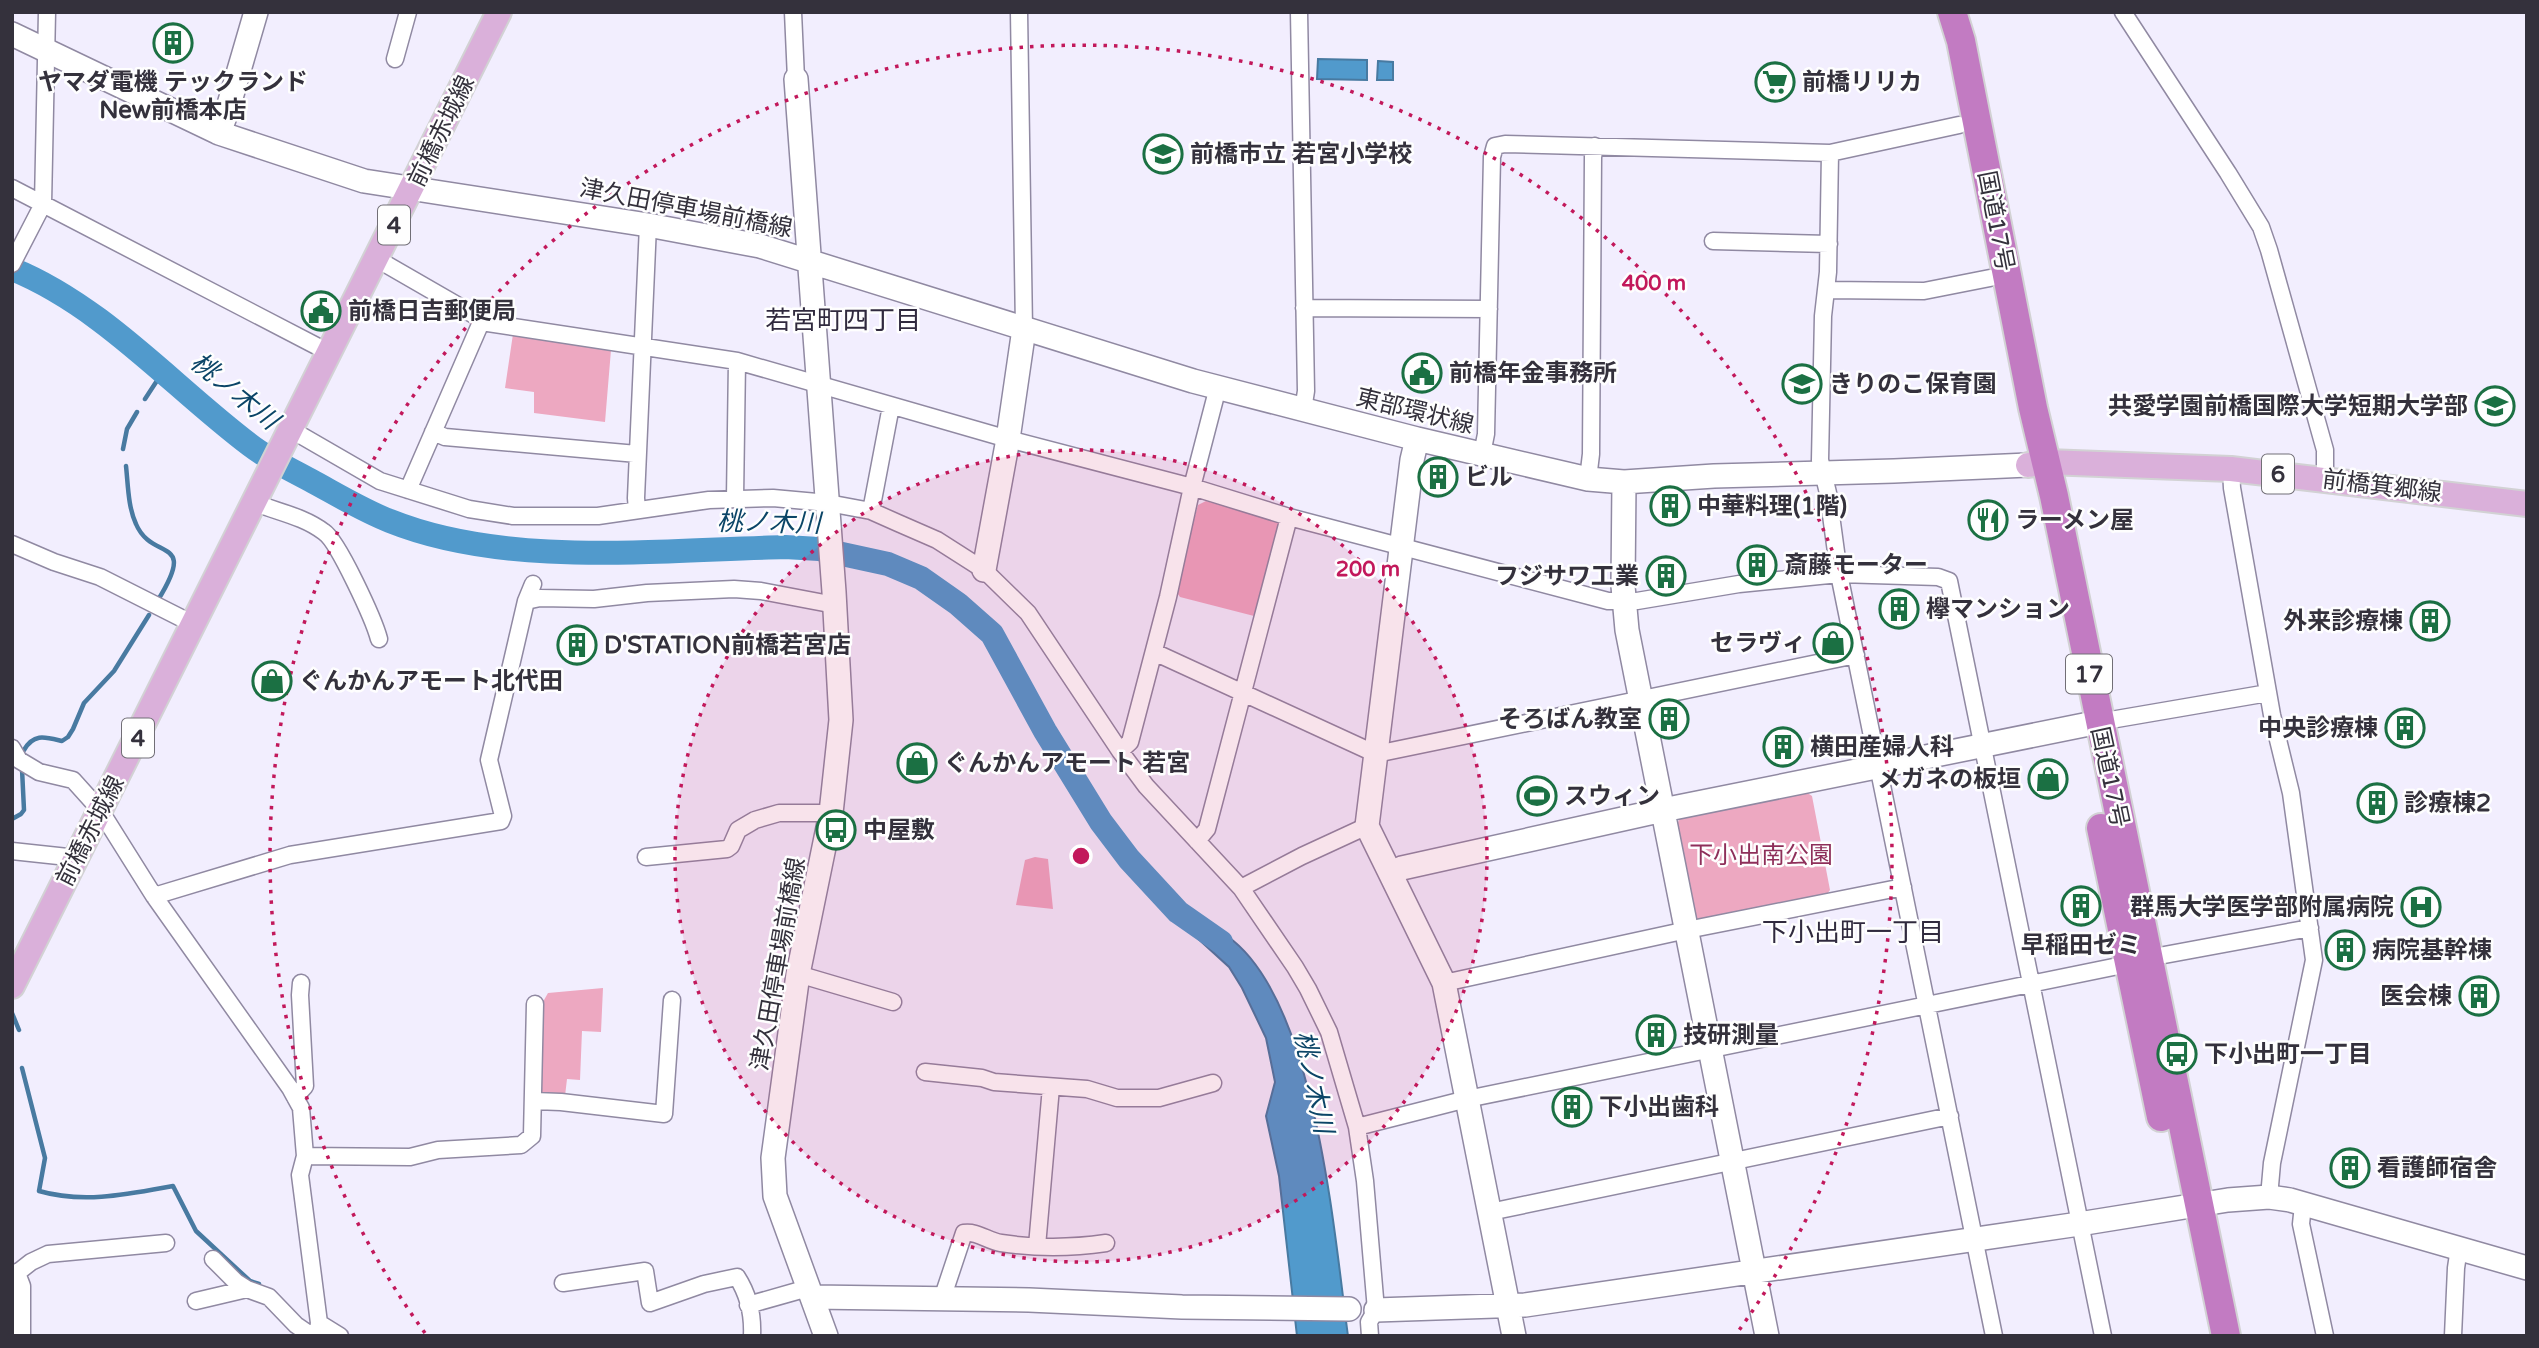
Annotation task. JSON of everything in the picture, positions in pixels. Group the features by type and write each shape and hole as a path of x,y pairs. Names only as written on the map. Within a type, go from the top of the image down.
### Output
{"highway":[{"name":"国道17号","path":"1938,12 1990,278 2038,463 2189,1206 2226,1336"},
{"name":"国道17号","path":"1952,12 1961,41 2033,408 2038,463"},
{"name":"国道17号","path":"2189,1206 2206,1336"}],"main road":[{"name":"前橋赤城線","path":"288,433 413,189 499,12"},
{"name":"4","path":"257,495 288,433"},
{"name":"前橋箕郷線","path":"2038,463 2231,469 2527,504"},
{"name":"前橋赤城線","path":"12,986 257,495"}],"street":[{"path":"15,259 43,204 47,12"},
{"path":"219,132 229,108 256,12"},
{"path":"395,59 408,12"},
{"path":"793,12 809,260"},
{"path":"984,570 1008,439 1024,329 1019,12"},
{"path":"1298,12 1306,394 1303,410"},
{"path":"2123,12 2228,173 2260,228 2269,250 2325,450 2325,479"},
{"path":"12,34 219,132 364,181 413,189"},
{"path":"1482,454 1486,434 1495,146 1505,144 1830,153 1959,125"},
{"path":"1588,479 1591,454 1595,146"},
{"path":"1830,153 1820,460 1839,573 1994,1336"},
{"path":"12,188 328,352"},
{"name":"津久田停車場前橋線","path":"413,189 648,225 760,246 809,260 835,598 841,720 831,813 799,974 774,1158 775,1196 826,1336"},
{"path":"637,510 648,225"},
{"path":"1713,241 1829,244"},
{"path":"377,259 497,326 737,361 1008,439 1192,487 1289,517 1608,601 1624,603 1739,584 1839,573 1938,577 1949,581 2103,1336"},
{"name":"東部環状線","path":"809,260 1024,329 1218,387 1417,439 1588,479 1624,482 2038,463"},
{"path":"1826,290 1924,292 1990,278"},
{"path":"1304,309 1489,309"},
{"path":"408,490 482,320"},
{"path":"735,498 737,361"},
{"path":"1120,751 1130,742 1218,387"},
{"path":"871,511 891,406"},
{"path":"433,432 445,437 638,454"},
{"path":"288,433 380,481 469,509 513,516 598,516 686,501 735,498 828,503 871,511 937,540 984,570 1028,613 1146,786 1241,888 1295,967 1320,1011 1329,1032 1357,1127 1365,1181 1376,1310 1369,1322 1370,1336"},
{"path":"1417,439 1400,546 1367,826 1444,983 1514,1336"},
{"path":"2231,469 2232,488 2268,693 2291,793 2314,966 2272,1163 2269,1198"},
{"path":"1624,482 1624,603 1768,1336"},
{"path":"257,495 329,536 359,592 379,639"},
{"path":"1196,841 1208,829 1289,517"},
{"path":"12,544 54,562 100,577 193,624"},
{"path":"154,895 290,855 501,821 503,816 489,760 526,601 533,584"},
{"path":"526,601 540,598 594,599 647,593 734,589 835,598"},
{"path":"1154,652 1376,754 1856,655"},
{"path":"1391,873 1402,868 1663,810 1878,765 2090,723 2268,693"},
{"path":"12,748 19,760 39,772 73,780 100,810 154,895 301,1108 305,1156 300,1175 316,1332"},
{"path":"646,857 727,849 738,830 755,820 779,813 831,813"},
{"path":"1241,888 1367,826"},
{"path":"12,851 77,858"},
{"path":"1444,983 1687,930 1903,887"},
{"path":"1357,1127 1467,1099 2310,928"},
{"path":"799,974 893,1002"},
{"path":"295,1097 305,1086 301,983"},
{"path":"534,1101 664,1114 672,1000"},
{"path":"305,1156 410,1157 438,1150 521,1145 532,1136 535,1004"},
{"path":"925,1072 982,1078 994,1082 1087,1089 1117,1098 1159,1098 1213,1083"},
{"path":"1037,1246 1051,1087"},
{"path":"1490,1212 1950,1116"},
{"path":"748,1305 810,1293 1289,1309 1508,1307 2228,1200 2269,1198 2281,1198 2527,1268"},
{"path":"2303,1205 2301,1224 2325,1336"},
{"path":"942,1298 964,1233 974,1232 1000,1243 1037,1246 1106,1243"},
{"path":"22,1336 22,1286 15,1273 31,1262 48,1254 166,1243"},
{"path":"2453,1336 2459,1248"},
{"path":"213,1259 236,1282 269,1297 296,1325 340,1336"},
{"path":"563,1283 645,1271 650,1303 704,1284 737,1277 744,1288 752,1322 752,1336"},
{"path":"196,1301 247,1289"}],"green space":[{"path":"513,334 611,350 605,422 534,413 534,392 505,388"},
{"path":"1206,501 1278,521 1282,528 1261,611 1254,616 1180,597 1175,590 1198,505"},
{"name":"下小出南公園","path":"1803,790 1812,796 1830,890 1825,897 1700,922 1693,918 1676,826 1680,818"},
{"path":"1035,857 1048,859 1053,909 1016,905 1025,860"},
{"path":"603,988 601,1032 582,1031 580,1080 567,1079 565,1096 537,1094 540,1007 548,993"}],"water":[{"path":"1318,59 1367,60 1367,80 1317,79"},
{"path":"1378,61 1393,62 1393,80 1377,80"},
{"path":"1172,915 1227,936 1257,967 1281,1010 1301,1063 1316,1121 1336,1239 1348,1336 1297,1336 1279,1176 1266,1116 1275,1082 1266,1038 1229,967"}],"waterway":[{"name":"桃ノ木川","path":"12,269 77,304 107,326 257,450 349,502 390,521 435,536 534,551 585,553 785,547 819,549 888,564 921,578 958,604 992,634 1045,731 1101,822 1129,859 1178,912 1221,942"},
{"path":"145,399 162,373"},
{"path":"123,449 127,429 137,412"},
{"path":"126,466 130,503 136,524 143,536 173,557 174,566 158,600"},
{"path":"24,750 36,739 62,741 68,737 84,703 114,671 149,615"},
{"path":"12,819 24,810 22,769"},
{"path":"12,1013 19,1030"},
{"path":"22,1068 45,1158 39,1191 90,1197 123,1195 173,1186 196,1231 250,1281 259,1284"}],"place":[{"name":"ヤマダ電機 テックランド New前橋本店","path":"173,43"},
{"name":"前橋リリカ","path":"1775,82"},
{"name":"前橋市立 若宮小学校","path":"1163,154"},
{"name":"前橋日吉郵便局","path":"321,311"},
{"name":"前橋年金事務所","path":"1422,373"},
{"name":"きりのこ保育園","path":"1802,384"},
{"name":"共愛学園前橋国際大学短期大学部","path":"2495,406"},
{"name":"ビル","path":"1438,477"},
{"name":"中華料理(1階)","path":"1670,506"},
{"name":"ラーメン屋","path":"1988,520"},
{"name":"斎藤モーター","path":"1757,565"},
{"name":"フジサワ工業","path":"1666,576"},
{"name":"欅マンション","path":"1899,609"},
{"name":"外来診療棟","path":"2430,621"},
{"name":"セラヴィ","path":"1833,643"},
{"name":"D'STATION前橋若宮店","path":"577,645"},
{"name":"ぐんかんアモート北代田","path":"272,681"},
{"name":"そろばん教室","path":"1669,719"},
{"name":"中央診療棟","path":"2405,728"},
{"name":"横田産婦人科","path":"1783,747"},
{"name":"ぐんかんアモート 若宮","path":"917,763"},
{"name":"メガネの板垣","path":"2048,779"},
{"name":"スウィン","path":"1537,796"},
{"name":"診療棟2","path":"2377,803"},
{"name":"中屋敷","path":"836,830"},
{"name":"早稲田ゼミ","path":"2081,906"},
{"name":"群馬大学医学部附属病院","path":"2421,907"},
{"name":"病院基幹棟","path":"2345,950"},
{"name":"医会棟","path":"2479,996"},
{"name":"技研測量","path":"1656,1035"},
{"name":"下小出町一丁目","path":"2177,1054"},
{"name":"下小出歯科","path":"1572,1107"},
{"name":"看護師宿舎","path":"2350,1168"}],"district":[{"name":"若宮町四丁目","path":"843,320"},
{"name":"下小出町一丁目","path":"1853,932"}]}
